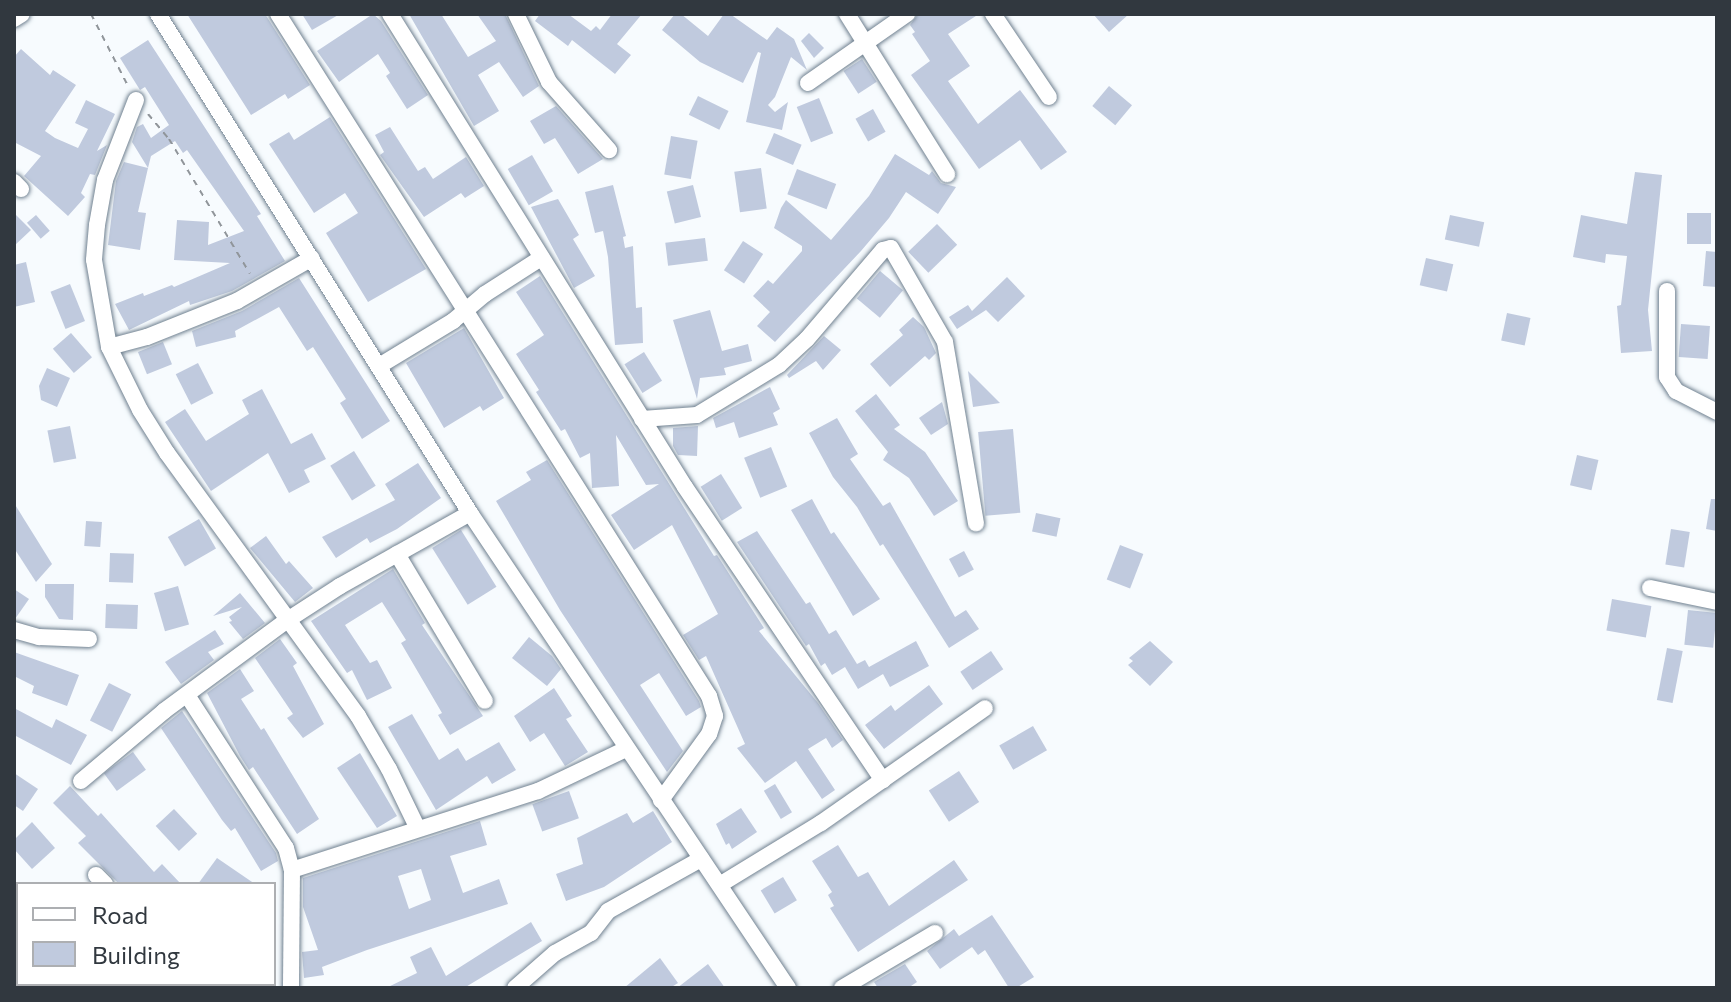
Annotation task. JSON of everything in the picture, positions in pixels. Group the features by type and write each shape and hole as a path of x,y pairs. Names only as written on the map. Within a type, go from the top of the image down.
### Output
{"street":[{"path":"14,19 22,14"},
{"path":"158,14 470,513 788,988"},
{"path":"278,14 709,696 715,716 709,734 661,800"},
{"path":"390,14 642,419 883,780"},
{"path":"516,14 549,82 609,150"},
{"path":"847,14 947,174"},
{"path":"808,83 907,14"},
{"path":"993,14 1049,97"},
{"path":"136,100 105,180 97,225 94,260 109,347 150,427 286,621 358,716 389,769 417,827"},
{"path":"642,419 697,415 779,365 815,330 883,250 891,248 945,342 976,523"},
{"path":"109,347 176,326 259,288 312,258"},
{"path":"379,366 541,258"},
{"path":"1667,291 1667,377 1676,391 1717,412"},
{"path":"81,781 187,695 286,621 470,513"},
{"path":"397,554 485,701"},
{"path":"1650,588 1717,602"},
{"path":"14,630 39,637 89,639"},
{"path":"187,695 276,829 292,870 291,988"},
{"path":"721,884 821,823 985,708"},
{"path":"292,870 417,827 452,821 538,791 626,749"},
{"path":"515,988 555,953 591,933 608,911 701,859"},
{"path":"842,988 935,933"}],"path":[{"path":"91,14 112,61 136,100 169,139 259,288"}],"building":[{"path":"187,14 265,14 310,85 288,99 285,94 251,115"},
{"path":"302,14 340,14 312,30"},
{"path":"373,14 381,21 428,95 407,109 386,76 390,73 378,54 339,82 317,51"},
{"path":"409,14 441,14 468,57 496,41 477,14 505,14 539,86 523,97 499,62 478,75 499,111 474,126"},
{"path":"540,14 568,14 591,31 596,26 600,30 612,14 642,14 617,44 631,55 615,74 572,40 568,46 535,21"},
{"path":"675,14 681,14 708,36 724,14 730,14 767,40 777,27 794,39 807,70 791,57 775,97 768,105 775,112 788,102 782,130 746,122 761,53 758,52 743,83 700,62 662,30"},
{"path":"918,14 979,14 948,34 970,66 948,81 978,124 1020,90 1067,152 1041,170 1020,140 979,169 911,75 930,61 912,34 915,32 910,25"},
{"path":"1093,14 1129,14 1109,32"},
{"path":"809,33 824,48 814,58 801,41"},
{"path":"148,40 261,214 257,216 285,261 232,291 190,305 189,301 129,330 115,304 143,293 144,296 172,285 174,287 230,263 174,260 177,220 209,222 208,245 244,231 187,150 183,153 175,141 151,156 148,168 132,142 137,127 143,124 151,138 169,125 145,87 140,90 120,58"},
{"path":"21,49 50,75 53,70 76,85 45,131 55,138 78,148 88,129 75,123 86,100 115,114 97,151 107,145 95,175 90,174 81,193 85,197 68,216 24,176 41,156 14,142 14,57"},
{"path":"862,59 877,82 858,94 844,71"},
{"path":"1109,86 1132,105 1115,125 1092,106"},
{"path":"698,96 729,111 719,130 689,115"},
{"path":"819,98 833,133 811,142 797,107"},
{"path":"556,106 603,159 578,174 555,138 544,144 530,121"},
{"path":"873,109 886,132 868,141 856,119"},
{"path":"330,117 426,269 368,302 326,233 358,213 345,193 314,213 269,144 289,132 294,140"},
{"path":"390,127 418,171 425,167 433,179 466,157 484,186 465,198 461,193 424,217 380,155 384,152 375,135"},
{"path":"774,133 802,145 793,165 765,153"},
{"path":"671,136 698,141 691,179 664,174"},
{"path":"895,154 929,175 932,171 941,183 956,187 938,214 906,192 861,251 775,342 757,326 770,312 753,296 768,280 773,284 802,251 802,246 774,228 786,200 831,240 869,196"},
{"path":"532,155 553,191 529,205 508,169"},
{"path":"124,162 148,168 138,212 146,213 140,250 108,245 116,181"},
{"path":"761,168 767,209 740,212 734,172"},
{"path":"797,169 836,184 827,209 787,194"},
{"path":"1635,172 1662,175 1648,310 1652,351 1621,353 1617,306 1621,305 1627,256 1606,254 1605,263 1573,257 1581,215 1627,224"},
{"path":"613,185 626,236 623,237 625,248 633,246 636,308 642,307 643,343 615,345 603,231 595,233 585,192"},
{"path":"693,185 701,217 675,224 667,192"},
{"path":"558,199 579,235 573,239 595,276 574,288 531,207"},
{"path":"14,213 31,230 14,246"},
{"path":"1687,213 1711,213 1711,244 1687,244"},
{"path":"36,215 50,231 41,239 27,223"},
{"path":"1450,215 1484,222 1479,247 1445,239"},
{"path":"937,224 957,245 928,273 908,252"},
{"path":"705,238 708,261 668,266 665,243"},
{"path":"743,241 763,254 744,283 724,270"},
{"path":"1706,251 1717,252 1717,287 1703,286"},
{"path":"1426,258 1453,264 1447,292 1420,285"},
{"path":"26,262 35,302 14,307 14,265"},
{"path":"880,271 903,290 880,318 857,299"},
{"path":"540,276 714,556 717,555 764,628 759,631 818,703 843,740 832,748 826,738 808,749 835,790 822,799 796,761 765,783 737,748 745,744 706,656 699,660 683,635 718,614 672,525 634,550 611,515 659,484 646,485 616,435 619,486 592,488 590,453 580,458 565,429 561,431 536,392 539,390 516,354 544,335 516,292"},
{"path":"1007,277 1025,296 998,322 986,310 957,329 949,317 968,305 972,311"},
{"path":"299,278 390,421 362,439 340,403 346,399 313,347 307,351 279,307 235,331 236,337 196,347 192,331 242,311"},
{"path":"70,284 85,321 66,329 51,292"},
{"path":"710,310 722,351 748,344 752,361 724,368 726,375 700,378 697,399 673,320"},
{"path":"1507,313 1530,318 1525,345 1501,340"},
{"path":"913,317 924,327 936,353 929,360 925,356 890,387 870,364 903,335 899,330"},
{"path":"1681,324 1710,326 1708,359 1679,357"},
{"path":"464,328 504,398 483,411 480,406 444,428 406,363"},
{"path":"71,333 92,357 74,373 53,349"},
{"path":"824,336 841,350 823,370 816,361 789,378 787,375"},
{"path":"163,342 172,364 147,374 138,352"},
{"path":"644,352 662,381 643,393 624,364"},
{"path":"198,363 213,393 191,405 176,374"},
{"path":"47,368 70,378 57,407 41,400 39,386"},
{"path":"968,371 1000,403 973,407"},
{"path":"770,387 780,409 773,413 778,425 739,438 734,422 716,428 713,418"},
{"path":"262,389 291,444 312,433 326,459 304,470 310,482 289,493 268,453 211,491 165,422 185,409 206,441 249,414 242,400"},
{"path":"876,394 900,425 894,429 925,452 958,501 934,516 909,478 883,460 888,452 855,411"},
{"path":"942,402 948,424 931,435 919,418"},
{"path":"837,418 858,454 850,459 883,506 890,502 955,617 966,610 979,629 949,648 883,544 880,546 857,507 833,477 809,433"},
{"path":"70,426 76,458 54,463 47,430"},
{"path":"698,426 697,456 678,455 673,446 673,428"},
{"path":"1013,429 1020,513 985,516 978,432"},
{"path":"771,447 787,487 760,498 744,458"},
{"path":"354,451 376,486 352,501 330,466"},
{"path":"1577,455 1598,460 1591,490 1570,485"},
{"path":"547,460 699,701 701,707 686,716 659,673 640,685 683,751 667,772 560,610 496,501 531,480 526,472"},
{"path":"418,463 441,498 397,529 370,543 367,538 336,558 322,537 395,500 385,484"},
{"path":"721,474 742,508 722,521 701,487"},
{"path":"812,499 831,534 834,532 880,599 853,616 791,510"},
{"path":"1711,499 1717,499 1717,531 1706,529"},
{"path":"14,503 52,564 36,582 14,548"},
{"path":"1036,513 1060,518 1057,537 1032,532"},
{"path":"199,519 216,548 185,566 168,537"},
{"path":"86,521 102,522 100,547 84,546"},
{"path":"1671,529 1690,532 1684,568 1665,565"},
{"path":"461,530 497,587 468,605 432,548"},
{"path":"757,531 806,604 810,602 829,634 836,630 857,664 865,660 869,667 916,641 929,666 890,687 883,674 858,689 845,667 832,675 825,663 821,666 809,644 806,646 737,542"},
{"path":"266,536 286,564 289,561 313,588 295,602 250,548"},
{"path":"1120,545 1143,554 1130,589 1107,580"},
{"path":"964,551 974,570 959,578 949,559"},
{"path":"110,553 134,554 133,583 109,582"},
{"path":"393,569 425,623 422,625 483,716 450,735 438,715 442,713 401,643 406,640 382,602 345,625 370,663 377,660 392,688 367,700 352,670 347,673 311,621"},
{"path":"45,584 74,584 73,620 59,619 45,597"},
{"path":"178,586 189,624 165,631 154,593"},
{"path":"14,589 29,599 15,619 14,619"},
{"path":"240,593 265,623 243,639 229,622 232,621 229,617 242,607 213,616"},
{"path":"1612,599 1651,606 1646,637 1606,631"},
{"path":"106,604 138,605 137,629 105,628"},
{"path":"1688,610 1717,613 1713,648 1684,645"},
{"path":"215,630 224,644 208,652 214,660 181,684 165,662"},
{"path":"529,637 552,656 561,669 547,686 512,658"},
{"path":"280,639 297,663 293,666 324,724 303,738 287,718 293,714 255,658"},
{"path":"1150,641 1173,662 1150,686 1128,665 1133,661 1129,658"},
{"path":"1667,648 1683,651 1673,703 1657,700"},
{"path":"991,651 1003,669 973,690 960,672"},
{"path":"14,652 79,675 67,706 32,693 34,686 14,676"},
{"path":"240,669 254,691 241,699 261,730 264,728 319,819 297,834 253,767 249,770 240,756 207,693"},
{"path":"109,683 131,694 112,732 90,720"},
{"path":"929,685 943,704 884,749 865,725 891,705 895,711"},
{"path":"554,688 572,716 566,719 588,752 565,766 544,733 530,742 514,716"},
{"path":"14,708 52,728 56,719 87,735 71,765 14,735"},
{"path":"182,711 276,853 278,861 261,871 235,828 231,831 222,820 161,728"},
{"path":"412,714 439,760 458,748 466,761 499,742 516,770 492,784 487,776 436,810 388,727"},
{"path":"1033,726 1047,750 1013,770 999,746"},
{"path":"133,752 146,770 117,791 104,773"},
{"path":"360,753 397,816 377,828 337,768"},
{"path":"959,771 979,802 949,822 929,791"},
{"path":"14,773 38,789 23,811 14,805"},
{"path":"775,784 792,812 781,819 764,791"},
{"path":"70,786 98,816 101,813 154,872 162,864 179,882 117,882 78,843 86,836 53,803"},
{"path":"569,791 579,818 542,832 532,804"},
{"path":"741,808 757,832 732,849 729,843 726,845 716,824"},
{"path":"174,809 197,834 179,851 156,826"},
{"path":"653,811 672,842 604,887 566,901 556,874 583,864 577,838 627,813 633,823"},
{"path":"480,821 487,845 450,856 463,893 499,879 508,904 367,950 322,967 324,975 304,978 302,952 318,950 303,907 303,878","holes":["421,869 431,900 409,909 398,876"]},
{"path":"32,822 55,848 32,869 14,849 14,840"},
{"path":"838,845 858,877 868,872 889,906 954,860 968,880 858,952 830,908 834,906 828,895 832,892 812,861"},
{"path":"217,858 252,882 199,882"},
{"path":"783,877 797,900 775,914 761,890"},
{"path":"992,915 1034,977 1016,988 1009,988 985,950 978,955 972,947 940,969 927,951 954,929 959,936"},
{"path":"531,922 542,941 464,988 386,988 417,973 410,957 431,947 446,976"},
{"path":"660,958 678,983 670,988 624,988"},
{"path":"708,964 725,988 677,988"},
{"path":"905,964 917,982 908,988 878,988 874,982"}]}
